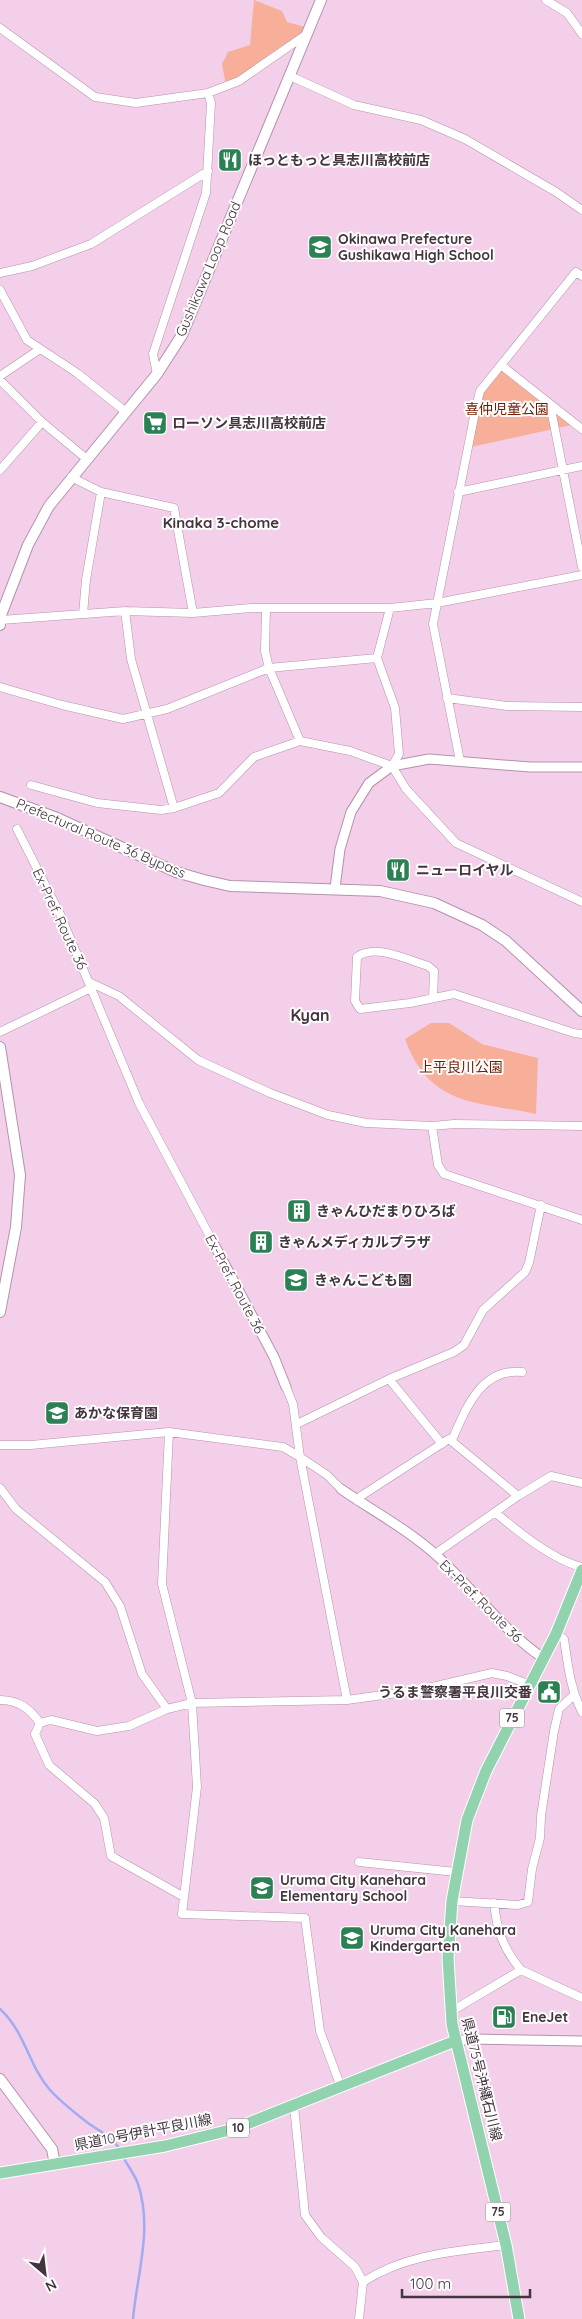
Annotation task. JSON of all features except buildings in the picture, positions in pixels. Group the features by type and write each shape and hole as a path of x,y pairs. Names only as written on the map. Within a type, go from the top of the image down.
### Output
{"main road":[{"name":"Gushikawa Loop Road","path":"0,619 38,523 71,477 88,460 157,374 182,335 321,0"},
{"name":"Prefectural Route 36 Bypass","path":"0,797 57,818 176,872 204,880 247,887 335,888 380,891 415,897 450,909 482,925 528,960 582,1011"},
{"path":"0,1047 20,1175 16,1227 0,1312"},
{"name":"県道75号沖縄石川線","path":"519,2319 506,2245 455,2041 450,2012 448,1958 452,1901 456,1872 468,1820 486,1771 556,1634 582,1569"},
{"name":"県道10号伊計平良川線","path":"0,2173 197,2139 234,2130 455,2041"},
{"path":"0,2078 52,2149 55,2164"}],"street":[{"path":"546,0 567,13 582,34"},
{"path":"0,28 95,97 136,103 208,93 239,81 307,34"},
{"path":"290,76 354,105 421,120 465,139 556,192 582,210"},
{"path":"157,374 153,354 206,193 211,103 208,93"},
{"path":"0,273 32,266 91,244 208,171"},
{"path":"460,760 433,624 458,492 480,391 576,272 582,276"},
{"path":"0,290 27,340 77,373 126,412"},
{"path":"0,376 40,348"},
{"path":"501,365 582,429"},
{"path":"0,380 42,422 88,460"},
{"path":"550,404 582,567"},
{"path":"0,470 42,422"},
{"path":"458,492 582,466"},
{"path":"71,477 101,492 174,508 193,613"},
{"path":"83,614 86,580 101,492"},
{"path":"0,619 125,611 193,613 266,609 390,608 436,603 582,574"},
{"path":"335,888 340,850 351,812 369,783 392,766 399,754 395,708 377,658 390,608"},
{"path":"266,609 265,651 269,668 300,741"},
{"path":"125,611 131,660 174,808"},
{"path":"0,687 62,705 123,719 167,709 269,668 377,658"},
{"path":"447,698 507,706 582,707"},
{"path":"31,785 97,803 161,810 174,808 219,793 254,757 300,741 350,751 392,766 429,759 530,767 582,767"},
{"path":"392,766 406,789 456,843 582,902"},
{"name":"Ex-Pref. Route 36","path":"17,829 60,914 139,1103 274,1357 293,1404 300,1457 327,1475 341,1489 415,1538 435,1554 520,1641 543,1658"},
{"path":"433,998 434,971 428,966 380,952 362,953 357,957 355,1001 360,1010 433,998 454,994 582,1034"},
{"path":"0,1032 90,985 118,996 198,1060 270,1094 328,1115 356,1121 432,1126 454,1124 582,1126"},
{"path":"432,1126 438,1165 444,1174 582,1220"},
{"path":"296,1424 388,1379 454,1352 464,1345 483,1310 525,1272 529,1263 542,1206"},
{"path":"452,1440 466,1407 490,1379 500,1373 510,1371 522,1372"},
{"path":"388,1379 442,1444"},
{"path":"168,1432 162,1584 192,1703 197,1786 182,1914 305,1918 320,2031 341,2087"},
{"path":"0,1445 31,1445 168,1432 283,1448 300,1457 347,1700"},
{"path":"358,1501 361,1496 449,1439 518,1496"},
{"path":"435,1554 518,1496 551,1476 582,1483"},
{"path":"0,1488 16,1510 105,1582 120,1606 142,1674 166,1709"},
{"path":"496,1513 517,1531 554,1555 582,1569"},
{"path":"556,1634 564,1640 567,1671 574,1695 582,1712"},
{"path":"40,1723 51,1720 97,1731 129,1726 166,1709 192,1703 347,1700 419,1690 492,1673 508,1676 530,1685"},
{"path":"452,1901 518,1905 528,1902 532,1869 540,1838 541,1816 554,1731 559,1709 574,1695"},
{"path":"0,1700 10,1700 30,1709 40,1723"},
{"path":"40,1723 35,1734 49,1765 95,1804 104,1818 110,1856 184,1897"},
{"path":"359,1862 456,1872"},
{"path":"494,1903 497,1928 502,1943 522,1970 580,1998 582,1987"},
{"path":"450,2012 522,1970"},
{"path":"455,2041 472,2039 582,2041"},
{"path":"294,2106 305,2214 321,2237 355,2267 363,2282 359,2319"},
{"path":"363,2282 379,2270 425,2256 506,2245"}],"green space":[{"path":"254,0 282,11 287,22 309,28 226,86 222,64 228,52 250,45"},
{"name":"喜仲児童公園","path":"501,365 576,424 467,448 480,391"},
{"name":"上平良川公園","path":"431,1023 449,1023 482,1044 538,1058 536,1114 457,1097 441,1089 427,1078 415,1061 405,1039"}],"waterway":[{"path":"0,2009 16,2028 37,2070 50,2090 63,2103 110,2138 120,2150"},
{"path":"123,2157 138,2184 144,2218 143,2252 133,2319"}],"place":[{"name":"ほっともっと具志川高校前店","path":"230,160"},
{"name":"Okinawa Prefecture Gushikawa High School","path":"320,247"},
{"name":"ローソン具志川高校前店","path":"155,423"},
{"name":"ニューロイヤル","path":"398,870"},
{"name":"きゃんひだまりひろば","path":"299,1211"},
{"name":"きゃんメディカルプラザ","path":"261,1242"},
{"name":"きゃんこども園","path":"296,1280"},
{"name":"あかな保育園","path":"57,1413"},
{"name":"うるま警察署平良川交番","path":"549,1692"},
{"name":"Uruma City Kanehara Elementary School","path":"262,1888"},
{"name":"Uruma City Kanehara Kindergarten","path":"352,1938"},
{"name":"EneJet","path":"504,2017"}],"district":[{"name":"Kinaka 3-chome","path":"221,523"},
{"name":"Kyan","path":"310,1015"}]}
